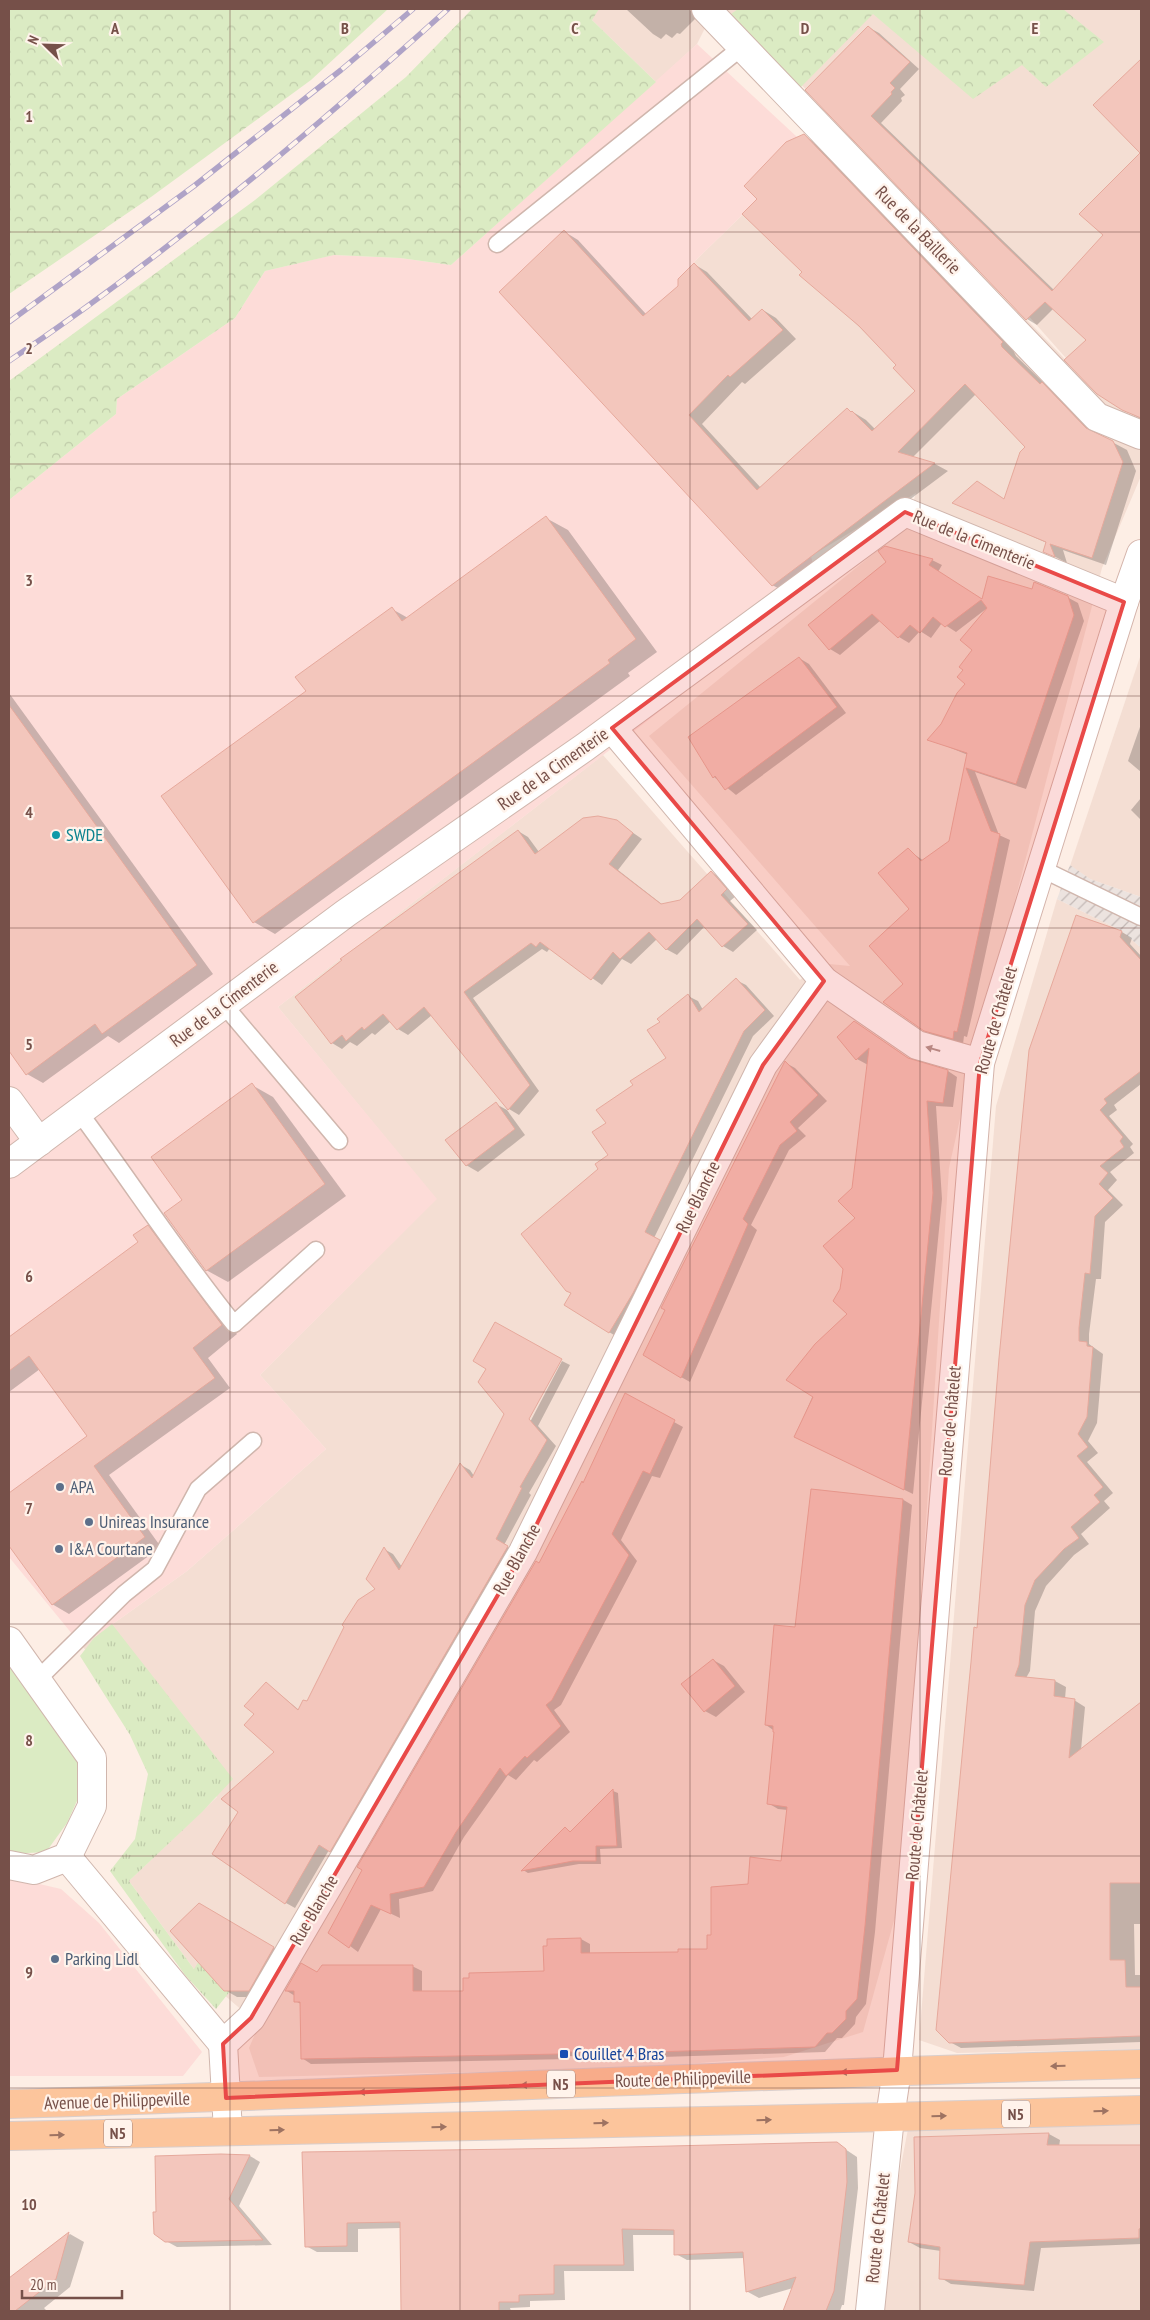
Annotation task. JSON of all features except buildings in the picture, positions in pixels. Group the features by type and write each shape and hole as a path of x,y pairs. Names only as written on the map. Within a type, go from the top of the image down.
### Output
{"main road":[{"name":"Route de Philippeville","path":"226,2098 897,2070 1141,2064"},
{"name":"Avenue de Philippeville","path":"9,2104 226,2098"},
{"name":"N5","path":"228,2131 1141,2110"},
{"name":"Avenue de Philippeville","path":"9,2136 228,2131"}],"street":[{"name":"Rue de la Baillerie","path":"706,9 1097,417 1141,435"},
{"name":"Rue de la Cimenterie","path":"9,1164 346,914 612,728 905,512 1124,602"},
{"name":"Route de Châtelet","path":"870,2311 890,2117 897,2070 980,1063 1124,602 1141,554"},
{"path":"612,728 824,981 917,1045 980,1063"},
{"name":"Rue Blanche","path":"223,2044 251,2018 523,1552 763,1065 824,981"},
{"path":"9,1101 39,1142"},
{"path":"9,1641 92,1758 92,1806 67,1857 34,1870 9,1865"},
{"path":"67,1857 223,2044 228,2131"}],"lane":[{"path":"497,244 742,46"},
{"path":"1042,869 1141,917"},
{"path":"224,1005 339,1141"},
{"path":"79,1112 234,1324 316,1250"},
{"path":"37,1680 124,1594 155,1569 198,1489 253,1441"}],"highlighted area":[{"path":"905,512 1124,602 980,1063 897,2070 226,2098 223,2044 251,2018 523,1552 763,1065 824,981 612,728"}],"shaded area":[{"path":"599,9 692,9 706,26 697,44 656,82 591,19"},
{"path":"726,9 1141,9 1141,476 1102,568 974,1056 949,1168 902,1892 863,2032 784,2057 614,2069 259,2077 249,2048 328,1863 244,2012 194,1969 129,1881 217,1797 82,1646 187,1571 326,1449 260,1375 436,1199 278,1007 603,755 800,980 819,963 850,966 649,736 905,528 916,493 811,556 675,400 694,262 810,149 834,120 1088,383 1010,295"},
{"path":"697,44 810,149 694,262 753,326 676,400 811,556 816,577 691,687 278,1007 437,1199 260,1375 326,1449 187,1571 82,1646 9,1557 9,500 116,414 117,399 235,318 265,271 333,255 400,258 451,265"},
{"path":"1141,654 1141,897 1090,879 1070,866"},
{"path":"1070,865 1090,879 1141,897 1141,948 1122,931 1057,899"},
{"path":"1057,899 1122,931 1141,948 1141,2049 957,2053 919,2040 996,1106"},
{"path":"9,1873 18,1879 61,1889 99,1923 202,2052 183,2076 9,2076"},
{"path":"1141,2121 1141,2311 873,2311 908,2129"}],"green space":[{"path":"9,9 388,9 311,80 151,197 9,294"},
{"path":"472,9 599,9 592,20 656,82 451,265 400,258 334,255 265,271 235,318 117,399 116,414 9,500 9,381 255,200 406,77"},
{"path":"738,9 1063,9 1104,42 1046,87 1022,65 973,99 873,14 799,89 731,14"},
{"path":"112,1624 233,1779 202,1812 129,1881 194,1969 204,1953 242,1976 216,2009 185,1975 110,1871 135,1839 148,1774 130,1735 80,1656 94,1638"},
{"path":"9,1658 76,1751 81,1792 67,1823 46,1852 9,1854"}],"railway":[{"path":"9,322 194,186 341,70 413,9"},
{"path":"9,361 124,280 180,237 343,102 448,9"}],"place":[{"name":"SWDE","path":"56,835"},
{"name":"APA","path":"60,1487"},
{"name":"Unireas Insurance","path":"89,1522"},
{"name":"I&A Courtane","path":"59,1549"},
{"name":"Parking Lidl","path":"55,1959"},
{"name":"Couillet 4 Bras","path":"564,2054"}]}
